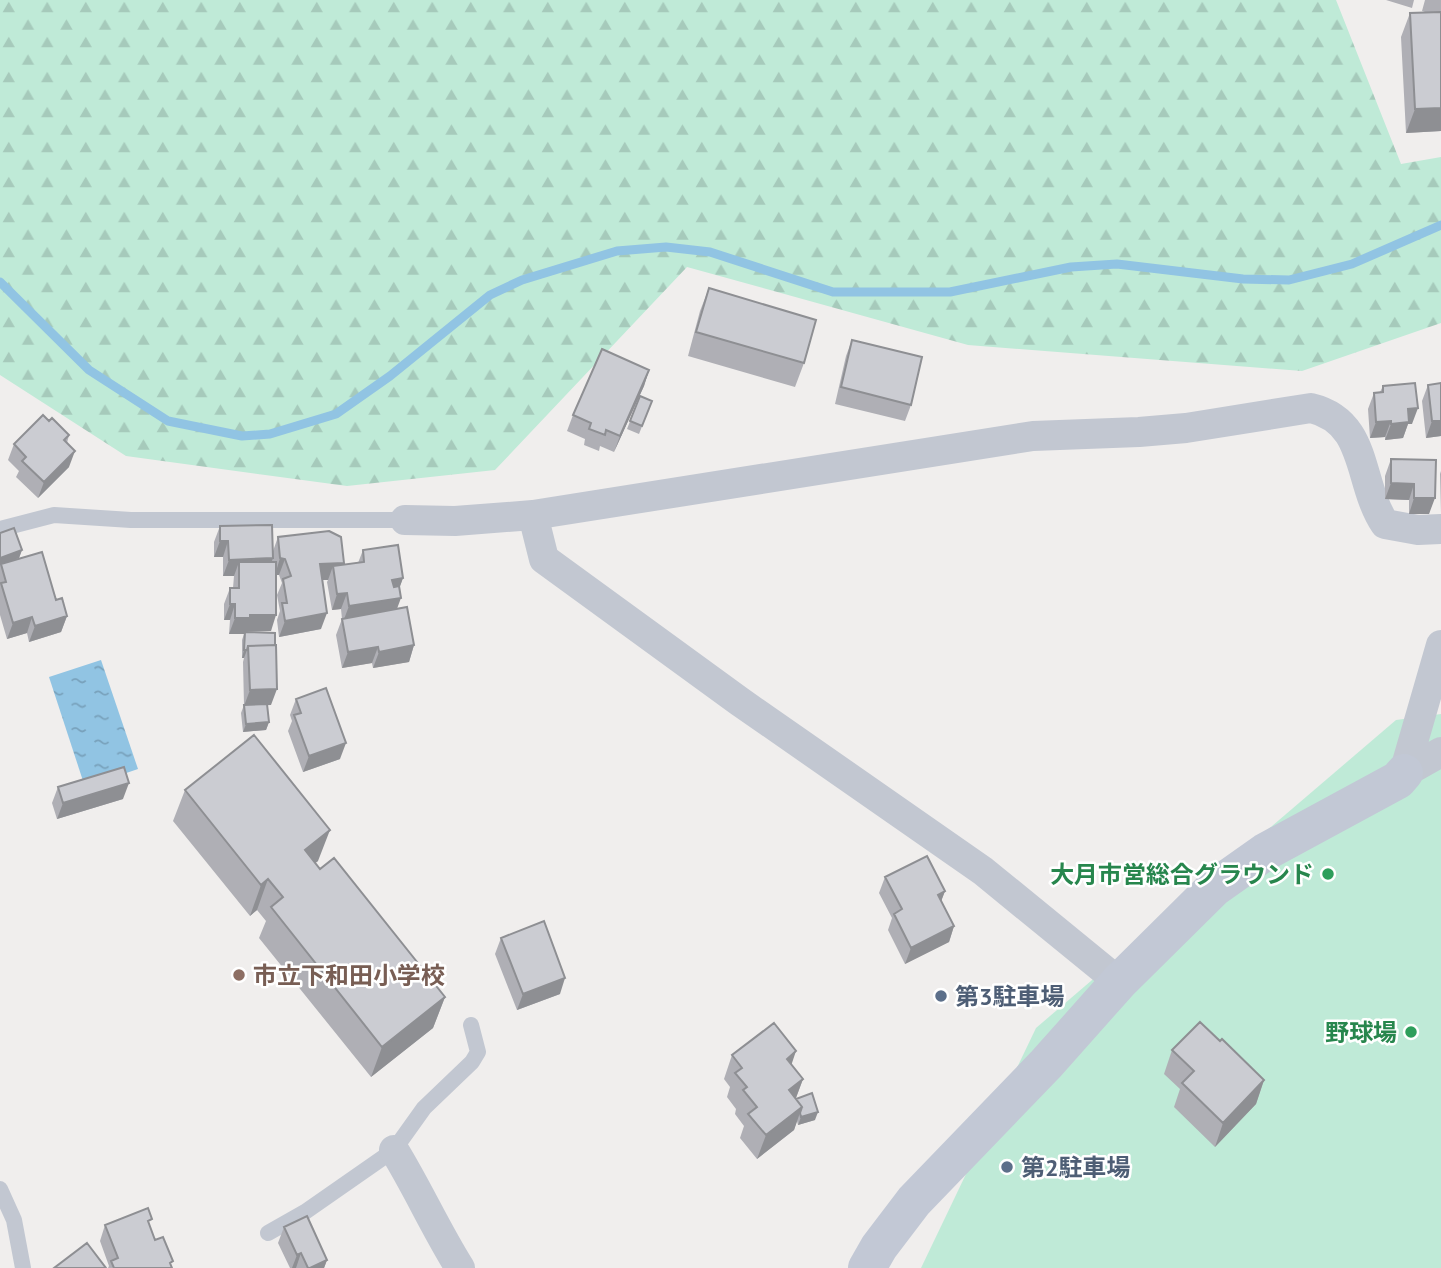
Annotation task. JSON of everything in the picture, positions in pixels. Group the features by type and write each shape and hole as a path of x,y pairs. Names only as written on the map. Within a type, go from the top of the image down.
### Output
{"street":[{"path":"405,520 455,521 533,515 1020,438 1174,429 1311,408 1324,411 1344,424 1353,440 1372,499 1385,524 1418,530 1441,529"},
{"path":"533,515 544,559 739,701 984,871 1119,982"},
{"path":"867,1268 879,1247 914,1201 1046,1064 1119,982 1192,909 1233,873 1265,852 1398,780 1404,772 1439,660"},
{"path":"1404,772 1441,752"},
{"path":"394,1150 460,1268"}],"lane":[{"path":"0,529 54,515 131,520 405,520"},
{"path":"268,1233 305,1212 394,1150 424,1108 472,1062 478,1052 471,1025"},
{"path":"0,1189 14,1220 23,1268"}],"green space":[{"path":"0,0 1336,0 1401,164 1441,157 1441,323 1302,371 968,345 687,267 495,470 347,486 126,456 0,375"},
{"name":"大月市営総合グラウンド","path":"1441,714 1441,1268 921,1268 1036,1028 1396,720"}],"water":[{"path":"101,660 138,769 85,787 49,677"}],"building":[{"path":"1441,12 1441,108 1415,109 1410,13"},
{"path":"709,288 816,320 804,363 696,332"},
{"path":"852,340 922,357 911,405 841,387"},
{"path":"602,349 649,370 620,436 606,430 605,435 589,429 591,423 573,415"},
{"path":"1415,383 1418,408 1408,409 1409,422 1376,422 1374,393 1383,392 1383,386"},
{"path":"1441,383 1441,421 1432,421 1428,385"},
{"path":"640,396 652,401 642,426 630,421"},
{"path":"43,415 49,421 52,418 69,435 64,440 75,451 44,482 22,461 26,457 14,444"},
{"path":"1391,459 1436,460 1435,498 1414,498 1414,484 1391,483"},
{"path":"272,525 273,558 229,560 228,541 220,541 220,526"},
{"path":"14,528 22,550 0,558 0,533"},
{"path":"329,531 341,537 344,563 320,564 327,613 285,621 282,603 287,603 283,579 291,576 285,559 280,558 278,537"},
{"path":"398,545 403,578 392,580 394,587 399,586 401,598 349,606 347,593 337,594 333,566 364,562 363,550"},
{"path":"42,552 56,600 62,598 67,616 35,626 32,617 13,623 1,583 6,582 1,564"},
{"path":"239,562 276,562 276,615 235,618 235,604 230,604 230,588 239,588"},
{"path":"407,607 414,645 379,652 378,647 348,652 342,619"},
{"path":"245,632 275,633 275,645 248,646 247,650 244,650"},
{"path":"276,645 277,689 250,690 248,646"},
{"path":"326,688 346,743 309,756 294,715 301,713 296,699"},
{"path":"267,704 269,722 246,724 244,705"},
{"path":"254,735 330,830 305,850 320,869 334,858 445,997 382,1047 271,907 283,897 268,879 261,885 185,790"},
{"path":"124,767 129,783 63,803 58,787"},
{"path":"927,856 945,891 938,895 954,926 911,948 894,914 902,909 885,877"},
{"path":"544,921 565,978 523,994 501,938"},
{"path":"1200,1022 1220,1041 1222,1039 1264,1080 1223,1123 1182,1083 1194,1071 1172,1050"},
{"path":"774,1023 796,1051 787,1059 803,1079 789,1090 802,1107 766,1135 748,1114 757,1107 743,1090 747,1087 735,1073 742,1068 732,1055"},
{"path":"812,1093 818,1112 801,1117 802,1107 796,1099"},
{"path":"148,1208 152,1219 148,1221 155,1240 163,1237 173,1261 170,1263 172,1268 114,1268 111,1261 118,1258 105,1225"},
{"path":"307,1216 327,1260 310,1268 301,1253 297,1255 284,1227"},
{"path":"87,1243 106,1268 54,1268"}],"waterway":[{"path":"0,282 89,370 168,421 242,436 270,434 336,414 390,376 490,295 522,280 617,251 666,247 710,252 833,292 950,292 1071,267 1117,264 1243,279 1289,280 1352,264 1441,225"}],"place":[{"name":"大月市営総合グラウンド","path":"1328,874"},
{"name":"市立下和田小学校","path":"239,975"},
{"name":"第3駐車場","path":"941,996"},
{"name":"野球場","path":"1411,1032"},
{"name":"第2駐車場","path":"1007,1167"}]}
